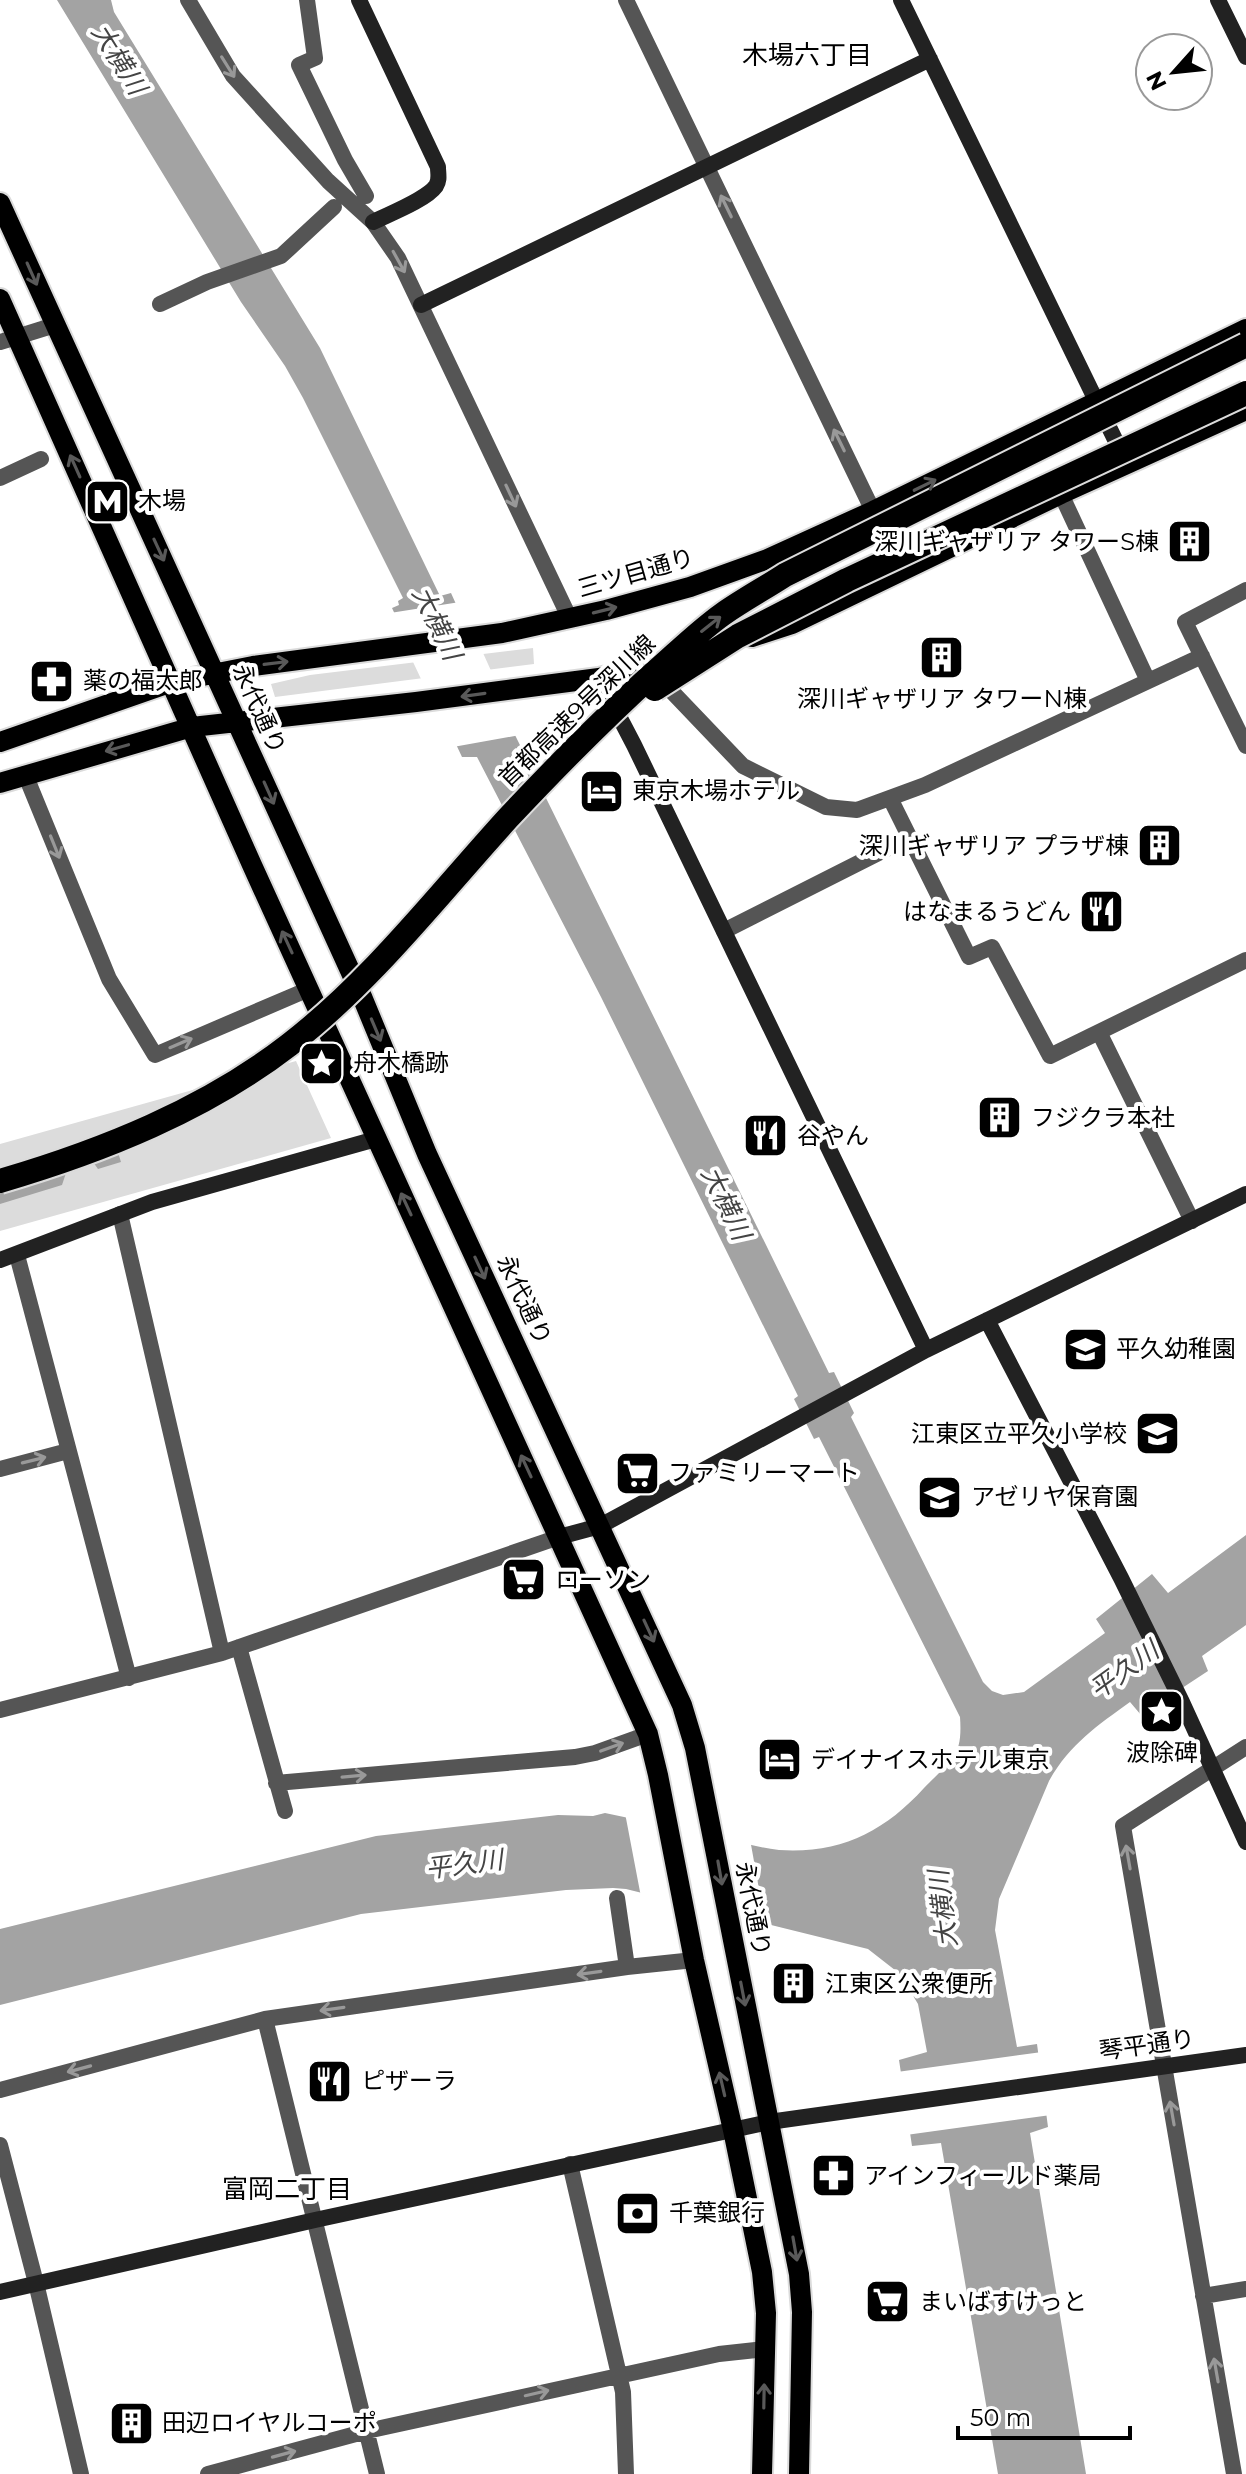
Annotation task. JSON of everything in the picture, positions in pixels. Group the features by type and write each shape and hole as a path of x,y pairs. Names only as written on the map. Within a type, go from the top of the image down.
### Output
{"highway":[{"name":"首都高速9号深川線","path":"0,1181 165,1120 230,1085 288,1045 364,979 570,753 665,663 723,615 797,569 1246,345"},
{"name":"首都高速9号深川線","path":"0,1181 128,1138 179,1115 231,1086 289,1047 365,983 583,747 685,668 738,636 847,580 1246,393"}],"main road":[{"name":"永代通り","path":"0,203 363,999 427,1154 682,1705 695,1748 799,2274 802,2312 799,2474"},
{"path":"0,299 8,339 172,682 376,1139 648,1734 762,2272 766,2313 762,2474"},
{"name":"三ツ目通り","path":"1,738 172,682 214,673 502,633 570,619 690,587 765,560 873,511 1246,329"},
{"path":"0,783 192,727 599,678 701,655 792,624 1061,494 1246,410"}],"street":[{"path":"188,0 233,76 328,181 373,222 398,258 570,619"},
{"path":"307,0 315,58 299,65 366,196"},
{"path":"359,0 438,167 439,179 435,187 373,222"},
{"path":"626,0 873,511"},
{"path":"901,0 1127,465"},
{"path":"1218,0 1246,57"},
{"path":"421,305 930,59"},
{"path":"160,304 207,282 281,256 334,207"},
{"path":"8,339 55,325"},
{"path":"0,478 41,459"},
{"path":"1061,494 1148,681"},
{"path":"1246,590 1185,622 1246,746"},
{"path":"648,667 743,766 826,807 857,810 925,785 1202,656"},
{"path":"599,678 926,1350"},
{"path":"25,774 109,979 155,1055 309,989"},
{"path":"890,798 969,957 992,947 1050,1056 1246,960"},
{"path":"724,931 910,837"},
{"path":"1099,1032 1192,1221"},
{"path":"129,1678 68,1451 8,1258 152,1202 376,1139"},
{"path":"0,1710 222,1653 559,1537 600,1526 926,1350 1246,1194"},
{"path":"120,1214 222,1653"},
{"path":"987,1320 1121,1578 1246,1842"},
{"path":"0,1469 68,1451"},
{"path":"239,1647 285,1811"},
{"path":"276,1783 575,1757 648,1734"},
{"path":"1234,2474 1123,1826 1246,1747"},
{"path":"617,1898 627,1967"},
{"path":"0,2090 265,2019 694,1960"},
{"path":"265,2019 377,2474"},
{"name":"琴平通り","path":"0,2292 769,2122 1246,2055"},
{"path":"0,2145 81,2474"},
{"path":"570,2164 620,2375 626,2474"},
{"path":"1203,2296 1246,2289"},
{"path":"208,2474 367,2431 719,2354 765,2349"}],"shaded area":[{"path":"533,648 534,664 275,697 271,684 310,675"},
{"path":"296,1061 331,1138 0,1231 0,1144"}],"water":[{"path":"57,0 111,0 114,12 320,348 440,596 451,593 515,735 829,1373 834,1372 854,1413 851,1417 983,1682 992,1691 1003,1695 1024,1692 1105,1633 1096,1619 1152,1574 1168,1593 1246,1535 1246,1625 1202,1656 1208,1671 1141,1715 1130,1702 1075,1746 1049,1781 999,1899 995,1930 1017,2047 1037,2044 1048,2127 1030,2133 1086,2474 998,2474 941,2143 912,2146 899,2060 927,2052 918,2004 900,1974 868,1949 626,1889 566,1890 361,1914 0,2005 0,1929 376,1836 558,1815 593,1816 605,1813 771,1849 801,1850 841,1844 877,1828 909,1803 953,1757 960,1731 960,1717 819,1437 814,1439 794,1399 798,1396 601,997 477,757 462,757 392,608 399,605 398,601 403,598 303,398"},
{"path":"112,1133 121,1162 98,1169 93,1162 67,1170 62,1185 0,1204 0,1175 45,1166 50,1152"}],"pier":[{"path":"460,602 520,735 453,747 390,613"},
{"path":"625,1813 750,1839 766,1928 641,1897"},
{"path":"1042,2052 1051,2115 906,2135 897,2072"}],"place":[{"name":"木場","path":"107,501"},
{"name":"深川ギャザリア タワーS棟","path":"1190,542"},
{"name":"深川ギャザリア タワーN棟","path":"942,657"},
{"name":"薬の福太郎","path":"52,681"},
{"name":"東京木場ホテル","path":"601,791"},
{"name":"深川ギャザリア プラザ棟","path":"1160,846"},
{"name":"はなまるうどん","path":"1102,912"},
{"name":"舟木橋跡","path":"322,1063"},
{"name":"フジクラ本社","path":"1000,1118"},
{"name":"谷やん","path":"766,1136"},
{"name":"平久幼稚園","path":"1085,1349"},
{"name":"江東区立平久小学校","path":"1158,1434"},
{"name":"ファミリーマート","path":"637,1473"},
{"name":"アゼリヤ保育園","path":"940,1497"},
{"name":"ローソン","path":"524,1580"},
{"name":"波除碑","path":"1162,1711"},
{"name":"デイナイスホテル東京","path":"780,1760"},
{"name":"江東区公衆便所","path":"794,1984"},
{"name":"ピザーラ","path":"330,2081"},
{"name":"アインフィールド薬局","path":"833,2176"},
{"name":"千葉銀行","path":"638,2213"},
{"name":"まいばすけっと","path":"888,2302"},
{"name":"田辺ロイヤルコーポ","path":"131,2423"}],"district":[{"name":"木場六丁目","path":"807,55"},
{"name":"富岡二丁目","path":"287,2189"}],"water label":[{"name":"大横川","path":"119,59"},
{"name":"大横川","path":"437,623"},
{"name":"大横川","path":"726,1203"},
{"name":"平久川","path":"1124,1670"},
{"name":"平久川","path":"464,1864"},
{"name":"大横川","path":"943,1909"}]}
